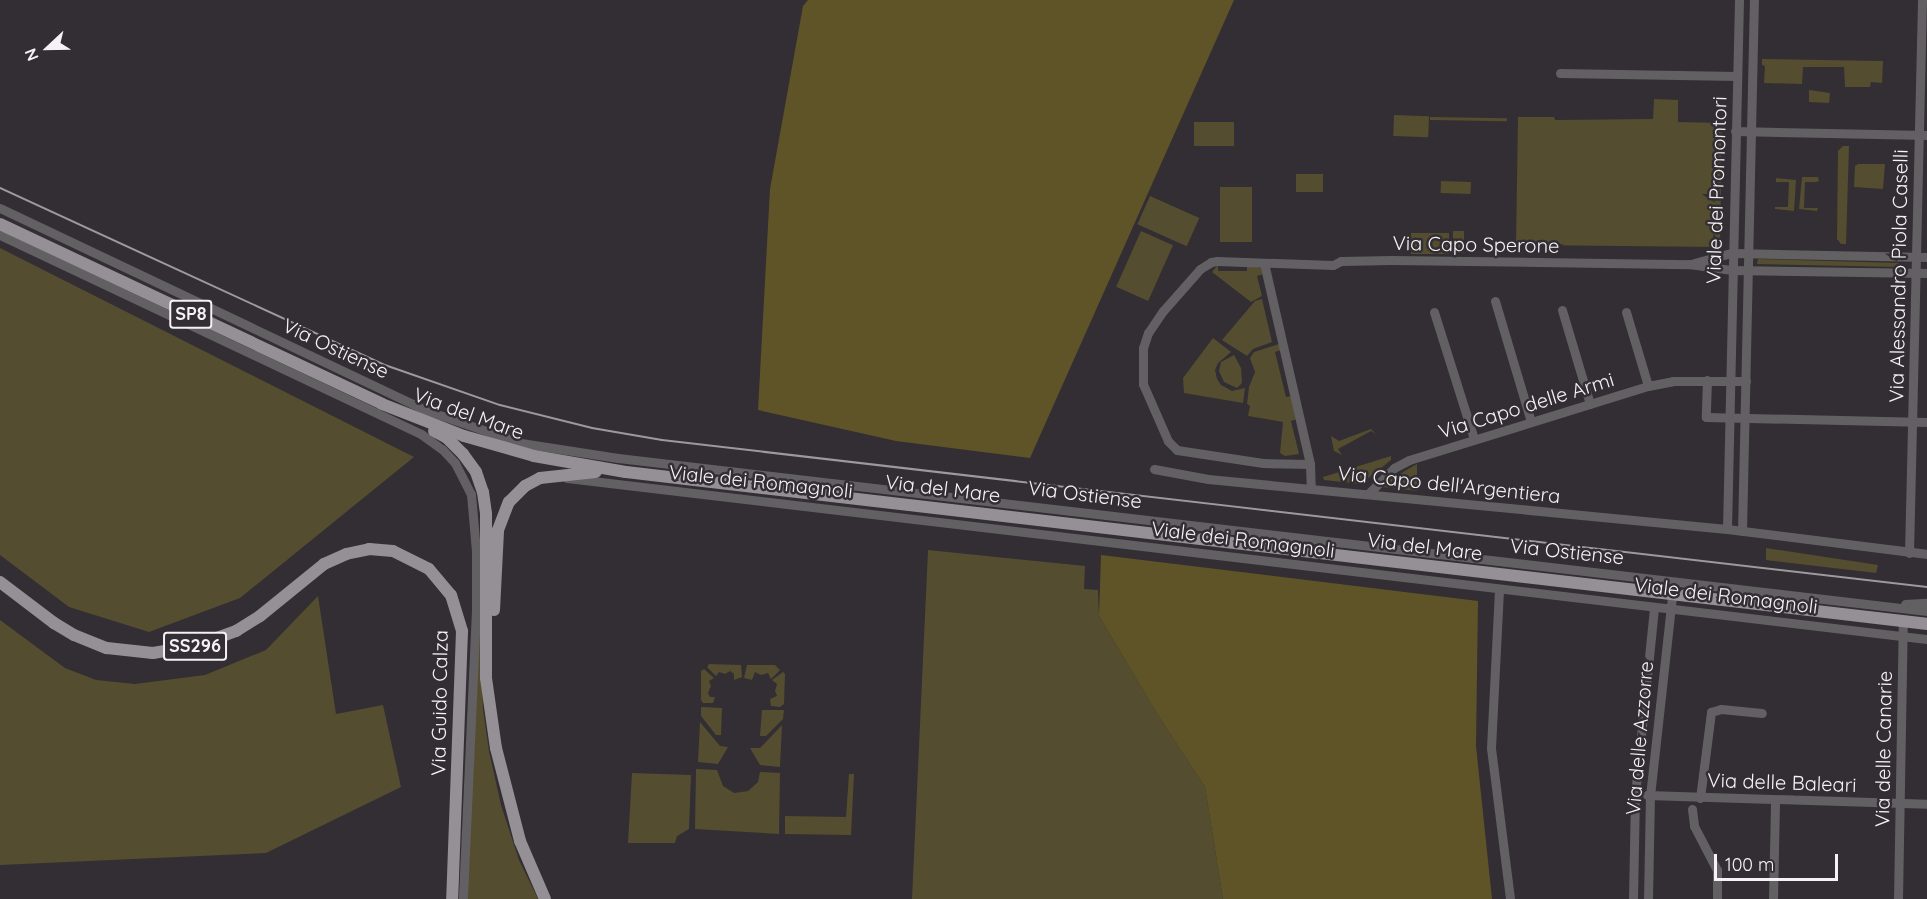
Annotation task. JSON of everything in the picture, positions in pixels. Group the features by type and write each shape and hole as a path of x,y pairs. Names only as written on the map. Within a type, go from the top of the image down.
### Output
{"main road":[{"name":"Via del Mare","path":"0,224 382,404 464,436 506,449 626,472 1927,624"},
{"name":"Viale dei Romagnoli","path":"382,404 447,438 467,459 480,481 486,514 486,678 496,748 513,820 528,864 545,899"},
{"name":"Viale dei Romagnoli","path":"490,701 496,544 500,521 506,506 520,490 540,478 585,471 626,472"},
{"name":"Via Guido Calza","path":"0,582 54,623 74,635 107,648 153,653 195,646 236,631 260,616 324,564 346,554 369,549 393,551 429,569 451,595 462,631 452,895"}],"street":[{"name":"Viale dei Promontori","path":"1727,529 1731,270 1739,0"},
{"name":"Viale dei Promontori","path":"1742,531 1754,0"},
{"name":"Via Alessandro Piola Caselli","path":"1909,553 1916,256 1923,135 1922,0"},
{"path":"1560,73 1737,76"},
{"path":"1735,130 1923,135"},
{"name":"Via Ostiense","path":"0,208 428,411 521,442 628,460 1927,611"},
{"path":"0,235 421,434 442,449 455,463 471,494 476,551 476,610 463,899"},
{"name":"Via Capo Sperone","path":"1689,264 1732,253 1927,257"},
{"name":"Via Capo Sperone","path":"1311,464 1263,463 1177,450 1168,441 1142,381 1142,352 1148,333 1164,311 1200,269 1214,261 1333,265 1341,261 1392,260 1689,264 1731,270 1927,273"},
{"path":"1264,263 1311,464 1311,489"},
{"path":"1495,301 1531,422"},
{"path":"1562,310 1590,404"},
{"path":"1434,312 1474,439"},
{"path":"1626,312 1648,386"},
{"path":"1746,381 1707,380 1706,417 1927,422"},
{"name":"Via Capo delle Armi","path":"1368,494 1380,480 1403,463 1474,439 1648,386 1673,381 1707,380"},
{"name":"Via Capo dell'Argentiera","path":"1154,469 1201,478 1727,529 1927,554"},
{"name":"Viale dei Romagnoli","path":"555,476 592,483 826,508 1499,590 1564,595 1654,608 1927,639"},
{"name":"Via delle Azzorre","path":"1648,899 1650,796 1674,581"},
{"path":"1499,590 1491,748 1510,899"},
{"path":"1890,606 1927,603"},
{"name":"Via delle Azzorre","path":"1633,899 1635,795 1654,608"},
{"path":"1903,621 1903,636"},
{"name":"Via delle Canarie","path":"1898,899 1903,636"},
{"path":"1650,648 1666,650"},
{"path":"1700,798 1711,712 1721,709 1762,713"},
{"name":"Via delle Baleari","path":"1635,795 1927,804"},
{"path":"1773,899 1775,800"},
{"path":"1692,809 1694,826 1717,870 1717,899"}],"shaded area":[{"path":"808,0 1234,0 1030,458 896,441 758,410 770,189 803,6"},
{"path":"1762,59 1883,61 1882,83 1871,82 1870,87 1845,87 1844,67 1803,67 1802,84 1764,83 1765,66 1762,65"},
{"path":"1809,90 1830,93 1829,103 1809,102"},
{"path":"1654,99 1678,100 1678,122 1722,123 1720,247 1516,245 1518,117 1554,117 1555,120 1653,119"},
{"path":"1394,115 1429,116 1428,137 1393,136"},
{"path":"1430,117 1507,118 1507,121 1430,120"},
{"path":"1194,122 1234,122 1234,146 1194,146"},
{"path":"1843,146 1849,146 1846,244 1841,244 1837,239 1838,151"},
{"path":"1885,164 1883,189 1854,187 1855,166"},
{"path":"1296,174 1323,174 1323,192 1296,192"},
{"path":"1802,177 1818,177 1819,181 1805,182 1804,208 1818,208 1817,211 1799,209"},
{"path":"1776,178 1796,180 1794,211 1775,209 1775,207 1788,207 1789,182 1776,182"},
{"path":"1441,181 1471,182 1471,194 1441,193"},
{"path":"1220,187 1252,187 1252,242 1220,242"},
{"path":"1150,196 1199,218 1187,246 1137,224"},
{"path":"1141,231 1173,245 1148,301 1116,287"},
{"path":"1453,231 1464,231 1464,253 1453,253"},
{"path":"1411,233 1449,233 1449,254 1411,254"},
{"path":"0,248 414,457 240,598 149,632 69,607 0,555"},
{"path":"1758,259 1899,263 1899,267 1757,264"},
{"path":"1218,265 1218,271 1247,271 1247,265 1261,268 1263,274 1257,276 1262,296 1251,302 1212,272"},
{"path":"1262,299 1272,342 1253,349 1247,356 1222,340 1255,301"},
{"path":"1213,338 1231,352 1218,363 1215,370 1217,379 1221,385 1232,391 1245,388 1243,403 1184,393 1183,378"},
{"path":"1279,344 1281,350 1275,352 1286,397 1292,396 1297,419 1291,421 1299,454 1285,456 1280,453 1283,422 1248,416 1250,406 1247,404 1249,387 1255,372 1250,358 1254,352"},
{"path":"1234,355 1241,368 1242,383 1237,388 1224,382 1219,371 1221,362"},
{"path":"1371,429 1376,434 1371,431 1338,449 1342,455 1334,451 1331,436 1339,441"},
{"path":"1391,456 1391,460 1361,484 1324,480 1323,477"},
{"path":"1417,464 1417,491 1383,487 1386,482"},
{"path":"1766,548 1878,565 1876,573 1766,560"},
{"path":"928,550 1085,566 1084,589 1098,590 1099,616 1156,712 1205,787 1223,899 912,899"},
{"path":"1101,555 1478,601 1476,746 1492,899 1223,899 1205,787 1156,712 1099,616"},
{"path":"479,594 483,709 489,751 501,805 519,860 538,899 466,899"},
{"path":"318,596 336,714 383,705 401,787 266,853 0,865 0,620 65,668 96,680 135,684 205,675 266,650"},
{"path":"709,664 741,665 742,677 734,680 734,674 730,671 725,674 719,672 716,676 707,667"},
{"path":"747,665 775,665 780,670 771,679 768,673 761,675 755,672 752,680 744,678"},
{"path":"704,669 714,678 709,681 711,686 708,693 710,697 715,697 713,703 703,703 701,700 701,671"},
{"path":"783,672 785,674 784,704 780,707 771,706 770,699 777,696 775,691 777,684 772,680"},
{"path":"701,707 722,708 721,735 716,735 701,716"},
{"path":"762,710 784,710 783,719 766,736 760,736"},
{"path":"700,722 720,746 728,747 718,764 698,762"},
{"path":"782,725 780,767 760,765 750,748 760,748"},
{"path":"696,769 717,770 723,786 734,793 748,791 758,782 760,772 780,773 779,834 695,829"},
{"path":"632,773 691,775 689,829 677,836 675,843 628,843"},
{"path":"849,774 854,774 851,835 785,834 785,816 846,817"}],"railway":[{"path":"0,188 382,364 500,405 592,428 662,440 1927,587"}]}
